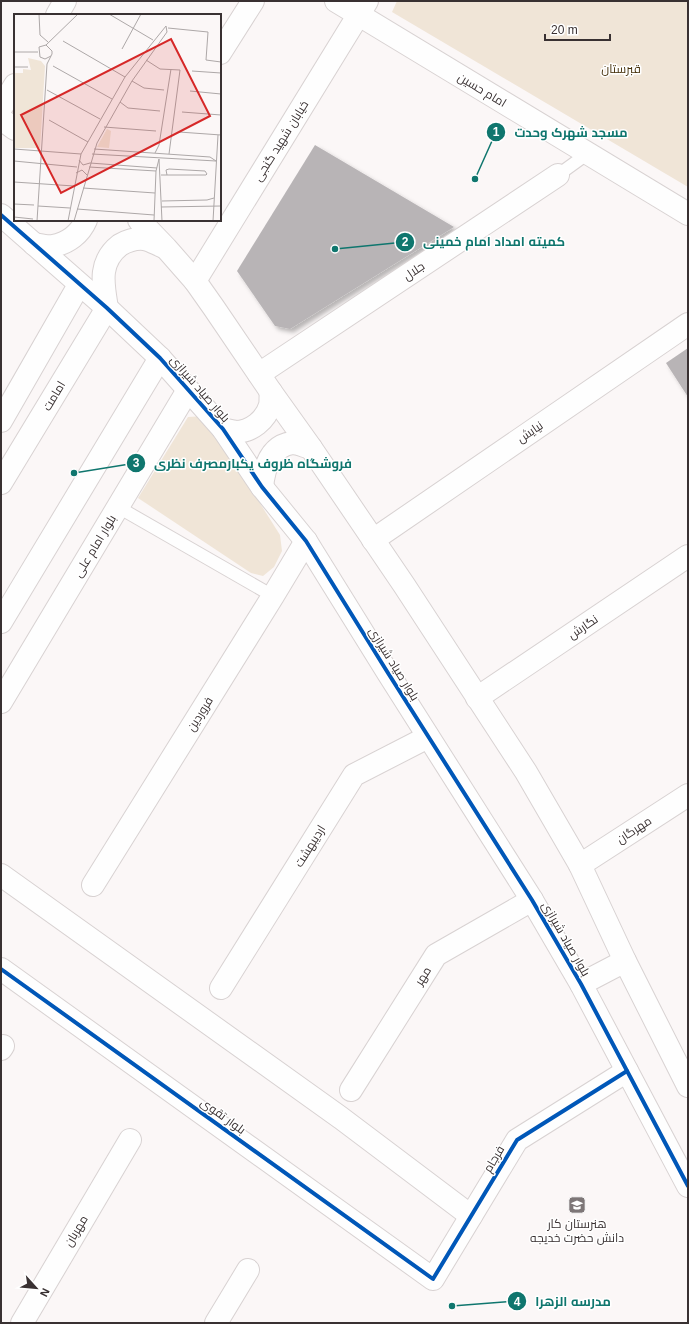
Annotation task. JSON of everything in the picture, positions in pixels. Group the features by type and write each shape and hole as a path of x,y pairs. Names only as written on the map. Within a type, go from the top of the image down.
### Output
{"street":[{"path":"58,14 65,1"},
{"path":"221,52 253,1"},
{"name":"امام حسین","path":"336,1 363,8 587,154 688,214"},
{"name":"خیابان شهید گنجی","path":"195,281 363,8"},
{"path":"1,108 14,87"},
{"path":"1,119 14,128"},
{"name":"جلال","path":"259,374 558,175"},
{"name":"بلوار صیاد شیرازی","path":"1,215 107,308 160,358 222,429 262,487 306,541 532,900 581,984 688,1186"},
{"path":"34,244 52,246 69,240 83,228 86,221"},
{"path":"140,221 195,281 404,585 526,772 580,865 625,961 688,1086"},
{"path":"107,308 104,287 104,268 113,251 127,240 144,239 166,248"},
{"path":"1,421 79,285"},
{"name":"امامت","path":"1,483 107,308"},
{"name":"نیایش","path":"373,540 688,324"},
{"path":"1,622 160,358"},
{"name":"بلوار امام علی","path":"1,702 188,390"},
{"path":"222,429 234,432 246,430 257,424 266,416 270,404 271,392"},
{"path":"262,487 263,472 268,459 280,448 293,443 311,448"},
{"name":"فروردین","path":"93,885 306,541"},
{"name":"نگارش","path":"477,698 688,556"},
{"name":"اردیبهشت","path":"221,988 354,775 428,737"},
{"name":"مهرگان","path":"580,865 688,796"},
{"path":"1,875 341,1118 471,1216"},
{"name":"مهر","path":"351,1090 436,955 532,900"},
{"path":"581,984 625,961"},
{"name":"بلوار تقوی","path":"1,969 433,1279"},
{"name":"فرجام","path":"433,1279 517,1140 628,1071"},
{"name":"مهربان","path":"22,1323 130,1140"},
{"path":"216,1323 248,1270"}],"lane":[{"name":"جلال","path":"558,175 587,154"},
{"path":"118,507 273,596"}],"green space":[{"name":"قبرستان","path":"397,1 688,1 688,187 392,12"},
{"path":"205,416 280,535 282,551 274,567 263,576 251,573 138,498 188,417"}],"building":[{"path":"315,145 454,227 290,329 275,326 237,271"},
{"path":"688,348 688,397 666,363"}],"cycle path":[{"path":"1,215 107,308 160,358 223,429 262,487 306,541 532,900 581,984 688,1186"},
{"path":"1,969 433,1279 517,1140 627,1071"}],"place":[{"name":"مسجد شهرک وحدت","path":"475,179"},
{"name":"کمیته امداد امام خمینی","path":"335,249"},
{"name":"فروشگاه ظروف یکبارمصرف نظری","path":"74,473"},
{"name":"هنرستان کار دانش حضرت خدیجه","path":"577,1205"},
{"name":"مدرسه الزهرا","path":"452,1306"}]}
